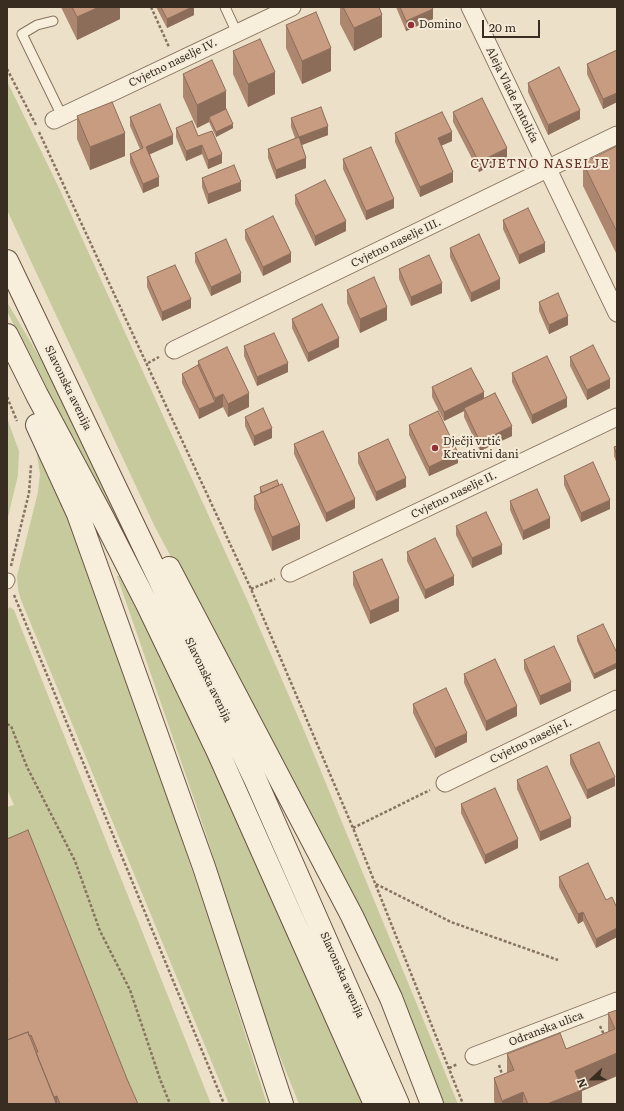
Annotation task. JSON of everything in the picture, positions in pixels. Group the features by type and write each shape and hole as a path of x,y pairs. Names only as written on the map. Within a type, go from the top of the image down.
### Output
{"main road":[{"name":"Slavonska avenija","path":"7,261 256,781 398,1104"},
{"name":"Slavonska avenija","path":"8,338 36,395 134,578 211,738 286,901 375,1104"},
{"path":"8,338 32,414 78,514 204,867 282,1104"},
{"path":"101,458 131,498 149,530 349,910 391,998 432,1104"}],"street":[{"name":"Cvjetno naselje IV.","path":"58,118 292,7"},
{"name":"Aleja Vlade Antolića","path":"470,7 617,313"},
{"name":"Cvjetno naselje III.","path":"174,350 617,135"},
{"name":"Cvjetno naselje II.","path":"290,573 617,417"},
{"name":"Cvjetno naselje I.","path":"445,783 617,699"},
{"name":"Odranska ulica","path":"474,1056 617,1001"}],"lane":[{"path":"225,7 237,33"},
{"path":"53,21 37,25 22,34 58,118"}],"path":[{"path":"151,7 162,31"},
{"path":"67,192 251,589 353,828 463,1104"},
{"path":"7,397 20,426"},
{"path":"31,463 29,493 7,581 224,1104"},
{"path":"251,589 263,584"},
{"path":"7,724 10,726 27,767 75,861 100,931 130,990 170,1104"},
{"path":"353,828 445,783"},
{"path":"376,884 451,922 558,960"},
{"path":"594,1010 606,1039"},
{"path":"493,1049 505,1081"}],"green space":[{"path":"7,81 60,190 249,604 306,735 458,1104 444,1104 432,1075 211,632 155,527 7,210"},
{"path":"7,302 66,402 207,697 389,1104 386,1104 308,924 221,735 119,524 40,379 7,311"},
{"path":"7,418 19,451 18,475 7,521"},
{"path":"35,442 55,480 130,687 217,944 267,1104 229,1104 21,600 18,590 17,576 38,492 40,474"},
{"path":"117,576 123,576 216,765 364,1104 299,1104 269,1029 204,828"},
{"path":"10,607 14,610 211,1104 130,1104 7,856 7,807 14,805 7,789 7,610"}],"building":[{"path":"72,7 99,7 77,17"},
{"path":"161,7 192,7 167,19"},
{"path":"343,7 379,7 382,15 354,28"},
{"path":"400,7 432,7 433,9 406,21"},
{"path":"316,12 331,48 302,61 286,25"},
{"path":"260,39 275,72 248,84 233,51"},
{"path":"617,50 617,93 603,99 587,64"},
{"path":"212,60 226,91 197,105 183,74"},
{"path":"559,67 580,110 548,125 528,83"},
{"path":"482,98 507,148 479,162 453,112"},
{"path":"112,102 125,133 90,147 77,116"},
{"path":"160,104 173,135 146,147 159,177 143,184 130,154 143,148 130,117"},
{"path":"321,107 328,126 299,137 291,118"},
{"path":"226,109 233,124 216,132 209,117"},
{"path":"442,112 452,132 438,138 453,172 420,187 395,133"},
{"path":"192,121 198,136 212,131 222,154 208,160 202,145 186,151 176,128"},
{"path":"299,137 306,158 276,170 268,149"},
{"path":"617,146 617,232 583,163"},
{"path":"371,147 394,199 366,211 343,159"},
{"path":"234,165 241,182 208,194 202,178"},
{"path":"325,180 346,221 315,236 295,195"},
{"path":"528,208 545,243 519,255 503,220"},
{"path":"273,216 291,253 263,267 245,230"},
{"path":"479,234 500,279 471,293 450,248"},
{"path":"226,239 241,273 211,287 195,253"},
{"path":"429,255 442,283 411,297 399,269"},
{"path":"175,265 191,299 162,312 147,277"},
{"path":"374,277 387,307 360,319 347,290"},
{"path":"558,293 568,316 549,325 539,302"},
{"path":"322,304 339,338 308,353 292,319"},
{"path":"274,333 288,363 257,377 244,346"},
{"path":"593,345 610,379 587,390 570,357"},
{"path":"227,347 249,393 228,404 223,394 215,398 198,361"},
{"path":"547,356 567,398 532,415 512,373"},
{"path":"198,365 215,402 199,409 182,374"},
{"path":"471,368 484,392 444,412 432,387"},
{"path":"495,393 512,426 480,442 464,408"},
{"path":"263,408 272,428 254,436 245,417"},
{"path":"438,411 458,453 429,467 409,425"},
{"path":"323,431 355,499 326,513 294,444"},
{"path":"388,439 406,478 376,492 358,453"},
{"path":"617,446 617,455 614,447"},
{"path":"593,462 610,500 581,513 564,476"},
{"path":"277,480 279,485 262,493 260,487"},
{"path":"282,484 300,525 272,537 254,496"},
{"path":"537,489 550,518 523,531 510,501"},
{"path":"486,512 502,545 472,558 456,526"},
{"path":"435,538 454,576 425,590 407,552"},
{"path":"382,559 399,598 370,611 353,572"},
{"path":"603,624 617,653 617,663 594,674 577,636"},
{"path":"554,646 571,682 540,696 524,660"},
{"path":"495,659 517,706 486,721 464,674"},
{"path":"446,688 467,733 435,748 413,704"},
{"path":"599,742 615,777 587,790 570,755"},
{"path":"547,766 571,818 540,832 517,780"},
{"path":"495,788 518,839 485,855 461,804"},
{"path":"28,830 138,1104 60,1104 57,1096 54,1097 36,1053 38,1052 31,1035 29,1036 28,1032 7,1040 7,839"},
{"path":"588,863 606,900 612,897 617,908 617,928 596,939 583,912 578,914 559,877"},
{"path":"617,1010 617,1053 575,1071 582,1090 547,1104 528,1104 523,1092 502,1101 494,1078 514,1070 507,1054 560,1033 566,1049 615,1029 608,1013"},
{"path":"28,1032 56,1103 54,1104 7,1104 7,1040"}],"place":[{"name":"Domino","path":"411,25"},
{"name":"Dječji vrtić Kreativni dani","path":"435,448"}],"district":[{"name":"CVJETNO NASELJE","path":"540,164"}]}
